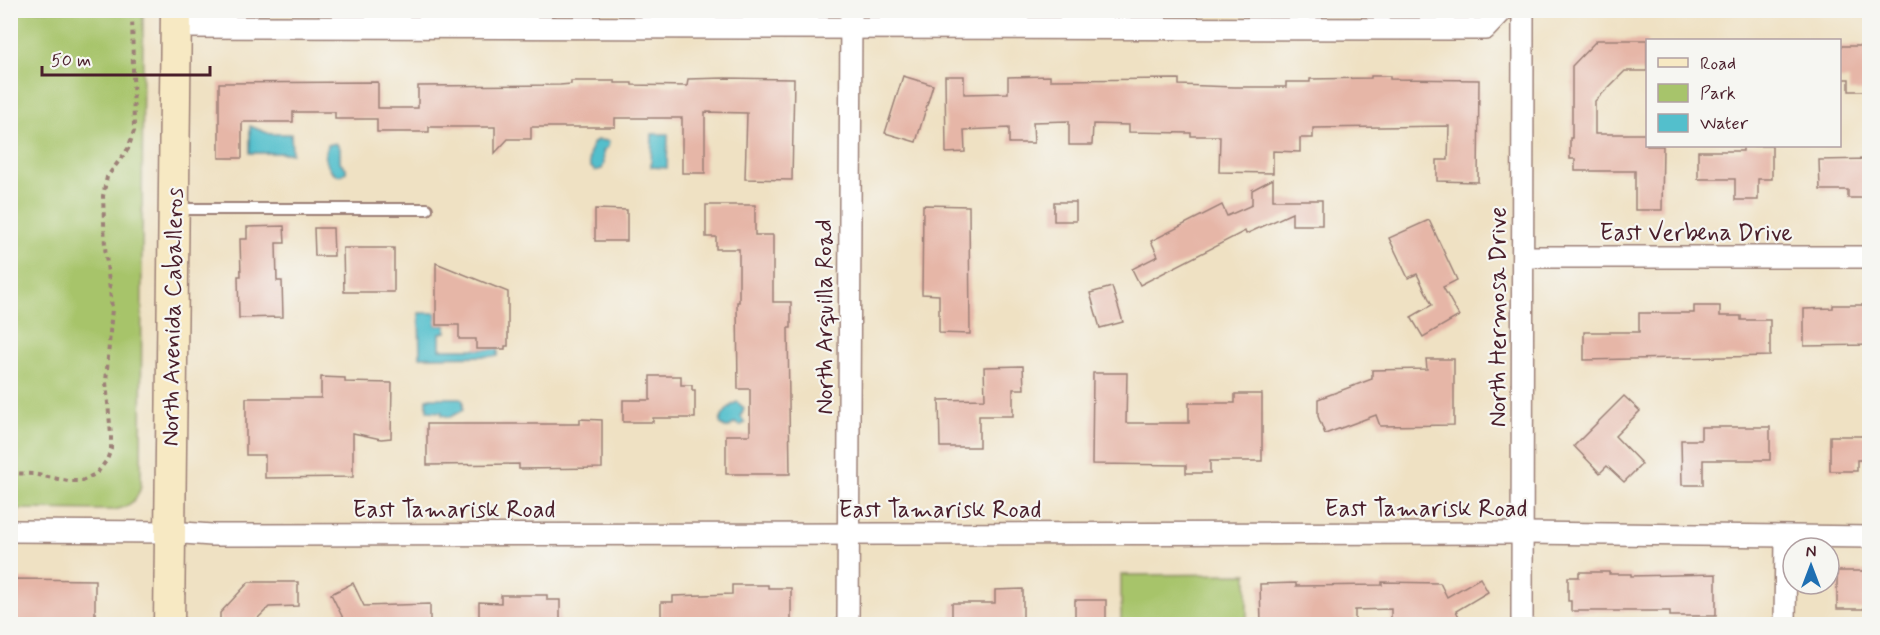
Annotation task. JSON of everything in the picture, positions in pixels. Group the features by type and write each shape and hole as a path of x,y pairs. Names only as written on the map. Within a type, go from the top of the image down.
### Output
{"street":[{"path":"176,19 851,19 1485,29 1503,10"},
{"name":"North Hermosa Drive","path":"1522,624 1523,10"},
{"name":"North Avenida Caballeros","path":"169,624 176,19"},
{"name":"North Arquilla Road","path":"848,624 851,19"},
{"name":"East Verbena Drive","path":"1523,257 1869,257"},
{"name":"East Tamarisk Road","path":"10,531 169,532 212,535 1522,533 1781,537"},
{"name":"East Tamarisk Road","path":"1841,537 1869,537"},
{"path":"1785,596 1785,624"}],"lane":[{"path":"173,209 427,209"}],"path":[{"path":"10,473 82,481 97,473 108,460 111,449 106,382 112,308 105,247 103,196 106,177 128,149 134,131 132,10"}],"green space":[{"path":"11,10 143,11 141,485 138,495 132,502 114,510 11,509"},
{"path":"1247,574 1247,624 1121,624 1121,575"}],"water":[{"path":"250,126 270,134 291,134 292,153 250,153"},
{"path":"652,134 668,134 667,168 651,167"},
{"path":"597,140 609,141 608,147 603,151 602,169 595,171 590,166 589,155 592,145"},
{"path":"336,143 340,148 340,162 346,168 346,172 340,176 332,171 326,159 328,145"},
{"path":"419,313 436,313 436,325 446,325 446,332 440,333 440,349 498,349 498,356 420,357"},
{"path":"460,398 463,401 463,410 450,417 442,415 442,412 427,411 427,399"},
{"path":"737,402 744,408 741,417 745,423 740,426 735,423 725,428 720,423 722,417"}],"building":[{"path":"1597,40 1646,40 1646,71 1625,71 1595,101 1595,134 1646,134 1646,147 1663,147 1662,210 1635,210 1635,171 1575,171 1575,159 1570,159 1572,66"},
{"path":"1841,46 1869,46 1869,91 1849,91 1849,79 1841,79"},
{"path":"903,76 933,85 916,142 885,133"},
{"path":"945,76 964,76 964,94 1008,93 1008,77 1050,76 1050,80 1179,79 1179,85 1234,87 1286,87 1286,82 1310,82 1310,79 1371,78 1371,76 1390,76 1390,79 1479,80 1478,182 1437,181 1437,160 1448,160 1449,126 1313,128 1313,138 1300,138 1300,152 1273,151 1273,173 1219,172 1220,136 1129,132 1129,125 1093,124 1092,145 1069,145 1069,121 1033,122 1034,143 1009,143 1009,128 964,130 965,152 946,153"},
{"path":"688,79 794,79 792,180 745,179 747,113 705,112 705,173 682,173 682,118 615,118 615,127 531,127 531,139 508,139 495,153 495,127 429,127 429,132 377,132 377,119 335,119 335,112 293,112 293,122 242,122 242,158 219,158 219,83 378,82 378,108 418,108 418,86 560,85 571,84 571,81 615,81 615,83 632,83 632,85 687,86"},
{"path":"1743,147 1772,147 1772,179 1758,179 1758,200 1735,200 1735,179 1698,179 1698,151 1743,151"},
{"path":"1869,159 1869,198 1848,198 1848,190 1820,190 1819,160"},
{"path":"1273,179 1273,200 1322,200 1322,225 1292,225 1292,213 1246,234 1245,231 1140,285 1132,269 1158,256 1151,241 1222,205 1227,216 1252,205 1252,190"},
{"path":"1054,202 1076,202 1076,221 1054,221"},
{"path":"706,205 755,205 755,235 773,235 773,302 791,302 791,328 788,328 790,474 726,474 726,435 750,435 750,389 738,389 739,249 716,249 716,237 706,237"},
{"path":"923,205 969,206 970,334 939,333 939,295 922,294"},
{"path":"595,209 627,210 627,241 595,241"},
{"path":"1429,220 1457,280 1443,287 1459,316 1423,337 1411,317 1432,305 1417,274 1408,278 1389,238"},
{"path":"284,226 285,243 276,243 277,281 282,281 283,317 239,318 240,239 247,239 247,227"},
{"path":"314,228 333,228 334,256 315,256"},
{"path":"343,248 394,248 394,292 344,292"},
{"path":"436,263 508,292 508,346 505,346 505,349 476,349 476,339 459,339 459,325 436,325"},
{"path":"1112,287 1123,322 1100,328 1090,293"},
{"path":"1833,305 1869,305 1869,345 1804,346 1804,309 1833,308"},
{"path":"1694,306 1720,306 1720,316 1741,316 1741,320 1770,320 1770,356 1584,360 1584,332 1639,332 1639,313 1694,313"},
{"path":"1426,359 1454,359 1454,425 1380,426 1376,415 1325,434 1318,416 1318,399 1372,379 1372,370 1427,369"},
{"path":"1023,366 1024,389 1013,389 1013,416 979,416 979,447 940,447 939,400 985,399 984,367"},
{"path":"1093,373 1127,373 1126,423 1189,423 1189,403 1235,403 1235,394 1262,394 1262,461 1210,461 1210,473 1186,473 1186,465 1092,464"},
{"path":"650,376 681,376 681,385 692,385 692,390 695,390 695,418 653,418 653,422 623,422 623,400 650,400"},
{"path":"321,377 345,378 345,382 392,383 391,438 381,439 353,433 353,477 265,478 265,455 246,455 246,398 321,398"},
{"path":"1624,396 1640,411 1615,436 1642,464 1624,482 1607,466 1600,473 1574,446"},
{"path":"580,419 602,420 602,468 519,469 519,464 427,465 427,424 580,424"},
{"path":"1701,427 1770,427 1770,460 1703,460 1703,485 1682,485 1681,440 1701,440"},
{"path":"1830,436 1869,436 1869,460 1857,460 1857,471 1830,471"},
{"path":"1841,571 1869,571 1869,597 1864,597 1864,609 1837,609 1837,596 1841,596"},
{"path":"1579,572 1609,572 1609,574 1631,574 1631,576 1716,574 1716,616 1670,616 1670,611 1571,611 1571,601 1568,601 1568,577 1579,577"},
{"path":"1480,578 1488,592 1456,611 1463,624 1391,623 1391,609 1355,610 1355,624 1261,624 1260,584 1296,583 1296,586 1382,585 1382,582 1440,583 1447,597"},
{"path":"13,579 95,580 95,624 12,624"},
{"path":"249,582 298,582 298,606 269,607 252,624 220,624 220,613"},
{"path":"353,583 364,606 430,604 430,624 346,624 331,594"},
{"path":"732,585 768,585 768,588 791,588 791,624 661,624 661,602 673,602 673,596 732,594"},
{"path":"1023,589 1023,624 952,624 952,603 995,603 995,590"},
{"path":"501,595 547,595 547,600 560,600 560,624 490,624 490,619 479,619 479,602 501,603"},
{"path":"1075,600 1106,600 1106,624 1075,624"}]}
